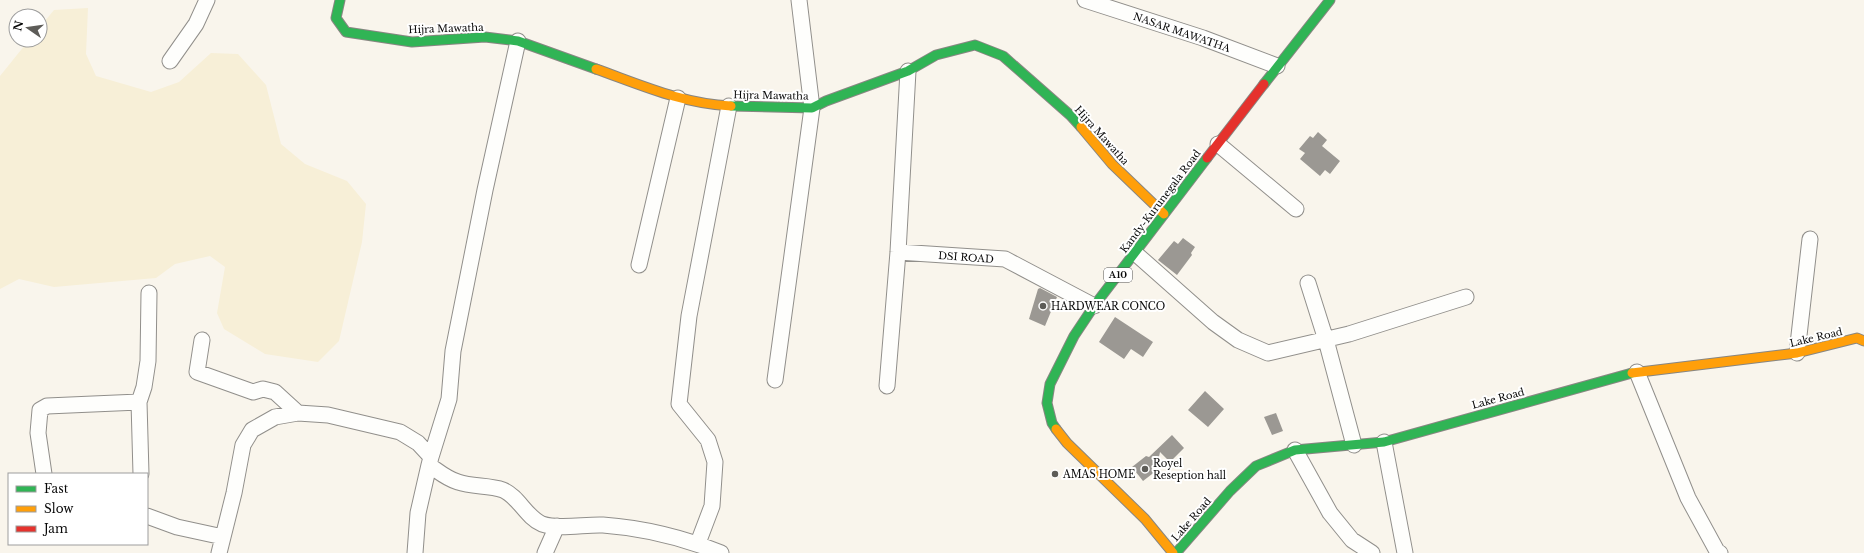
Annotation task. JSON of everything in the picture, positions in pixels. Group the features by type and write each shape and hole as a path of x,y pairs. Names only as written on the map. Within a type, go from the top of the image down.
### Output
{"main road":[{"name":"Hijra Mawatha","path":"340,0 336,18 346,32 412,42 485,37 518,41 678,98 729,106 812,108 826,101 908,71 936,55 975,45 1002,56 1070,115 1112,164 1164,214"},
{"name":"Kandy-Kurunegala Road","path":"1173,553 1145,519 1068,443 1052,422 1047,403 1050,384 1074,336 1094,306 1277,66 1330,0"},
{"name":"Lake Road","path":"1176,553 1230,491 1256,466 1295,450 1384,442 1637,372 1797,353 1857,338 1864,340"}],"street":[{"path":"170,61 196,24 208,0"},
{"path":"775,380 812,108 799,0"},
{"name":"NASAR MAWATHA","path":"1085,0 1203,38 1277,66"},
{"path":"415,553 418,513 430,461 449,399 453,351 485,190 518,41"},
{"path":"887,386 898,252 908,71"},
{"path":"639,265 678,98"},
{"path":"700,547 712,506 715,462 708,440 679,404 689,316 729,106"},
{"path":"1218,144 1296,209"},
{"path":"1797,353 1810,239"},
{"name":"DSI ROAD","path":"898,252 1004,260 1094,306"},
{"path":"1135,253 1212,322 1238,340 1268,353 1349,334 1466,297"},
{"path":"1308,283 1326,340 1354,445"},
{"path":"141,473 139,402 144,387 148,361 149,294"},
{"path":"202,340 197,372 253,392 263,389 275,392 298,412"},
{"path":"1637,372 1688,498 1718,552"},
{"path":"44,473 38,433 40,410 47,406 139,402"},
{"path":"219,553 234,494 243,446 252,430 275,417 298,412 328,415 400,432 418,443 430,461 447,478 458,482 503,490 533,518 543,524 557,526 601,525 641,529 721,553"},
{"path":"1384,442 1405,553"},
{"path":"1295,450 1330,513 1352,540 1372,553"},
{"path":"148,516 177,527 223,537"},
{"path":"545,553 557,526"}],"shaded area":[{"path":"88,8 86,54 96,76 151,92 179,82 211,53 238,54 266,85 281,144 305,164 347,181 366,204 362,242 339,341 318,362 265,354 224,329 217,313 225,267 210,256 175,264 156,278 54,287 19,279 0,289 0,76 23,48 48,48 48,17 54,10"}],"building":[{"path":"1318,132 1327,140 1322,146 1340,161 1330,174 1325,170 1320,176 1300,159 1305,153 1299,149 1310,136 1313,138"},
{"path":"1183,238 1195,247 1191,253 1192,255 1177,275 1158,260 1174,241 1178,244"},
{"name":"HARDWEAR CONCO","path":"1040,288 1057,297 1045,326 1029,319 1038,289"},
{"path":"1115,317 1153,342 1143,357 1131,349 1124,359 1099,342"},
{"path":"1205,391 1224,409 1208,427 1188,410"},
{"path":"1276,413 1283,431 1272,435 1264,417"},
{"path":"1172,435 1184,448 1170,462 1160,452 1156,471 1143,481 1132,467 1146,456 1149,457"}],"traffic: fast":[{"path":"340,0 336,18 346,32 412,42 485,37 518,41 596,69"},
{"path":"1264,84 1330,0"},
{"path":"731,106 812,108 826,101 908,71 936,55 975,45 1003,56 1070,115 1081,127"},
{"path":"1056,429 1052,423 1047,403 1050,384 1074,336 1094,306 1207,158"},
{"path":"1176,553 1230,491 1256,466 1295,450 1384,442 1632,373"}],"traffic: slow":[{"path":"596,69 679,98 696,102 731,106"},
{"path":"1081,127 1112,164 1164,214"},
{"path":"1632,373 1797,353 1857,338 1864,341"},
{"path":"1056,429 1067,443 1145,519 1173,553"}],"traffic: jam":[{"path":"1207,158 1264,84"}],"place":[{"name":"HARDWEAR CONCO","path":"1043,306"},
{"name":"Royel Reseption hall","path":"1145,469"},
{"name":"AMAS HOME","path":"1055,474"}]}
